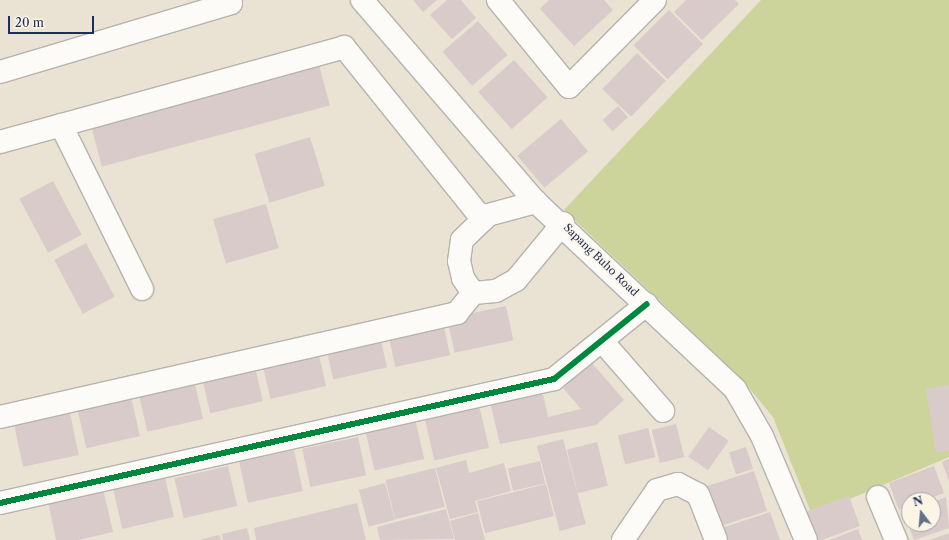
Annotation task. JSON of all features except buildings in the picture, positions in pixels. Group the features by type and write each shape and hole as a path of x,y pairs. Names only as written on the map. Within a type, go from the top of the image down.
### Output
{"street":[{"path":"0,72 231,3 228,0"},
{"name":"Sapang Buho Road","path":"362,0 536,202 563,223 736,389 762,436 806,540"},
{"path":"498,0 569,87 655,0"},
{"path":"0,142 344,46 482,220"},
{"path":"61,125 142,289"},
{"path":"473,293 463,278 458,261 462,240 488,215 536,202"},
{"path":"0,417 457,313 473,293 496,290 516,280 563,223"},
{"path":"0,503 554,379 647,304"},
{"path":"602,341 663,411"},
{"path":"623,540 656,490 678,484 698,494 716,540"},
{"path":"878,497 896,540"}],"green space":[{"path":"761,0 949,0 949,457 812,515 773,417 740,377 564,210"}],"cycle path":[{"path":"0,503 554,379 647,304"}]}
